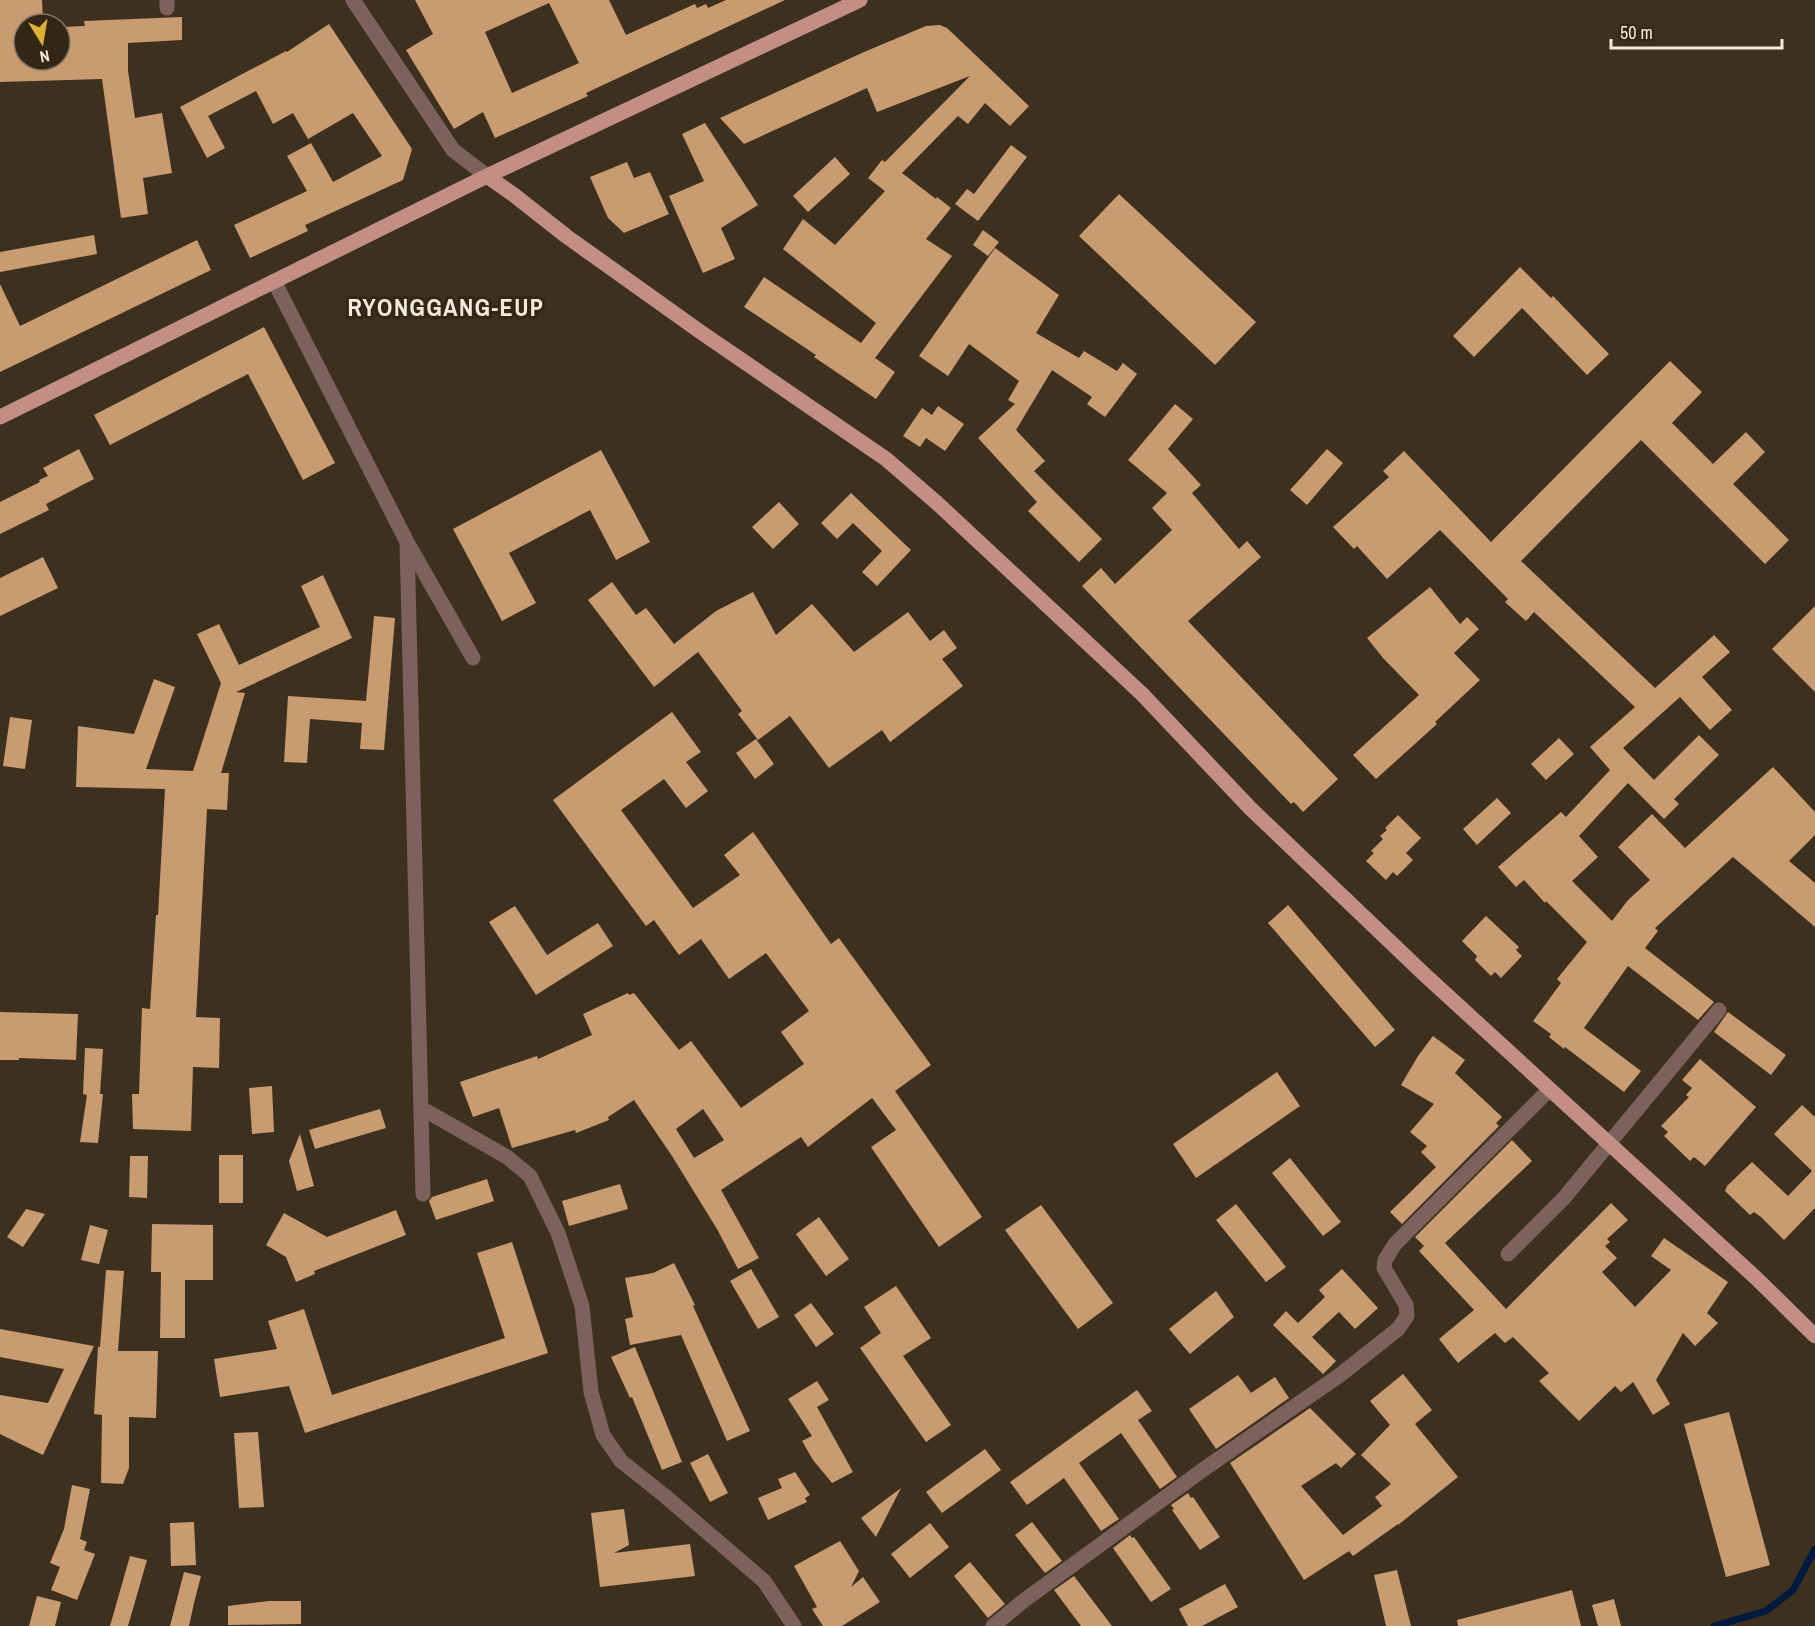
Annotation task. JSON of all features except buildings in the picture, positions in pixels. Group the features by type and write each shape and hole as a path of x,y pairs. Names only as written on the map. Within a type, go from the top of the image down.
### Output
{"main road":[{"path":"0,417 487,176 860,0"},
{"path":"487,176 663,305 886,459 937,503 1142,694 1250,808 1425,975 1756,1278 1815,1336"}],"street":[{"path":"353,0 453,150 487,176"},
{"path":"274,281 406,542 473,658"},
{"path":"406,542 423,1194"},
{"path":"1508,1254 1564,1198 1719,1010"},
{"path":"993,1626 1022,1602 1204,1469 1340,1376 1398,1329 1407,1316 1406,1305 1384,1268 1385,1260 1395,1244 1549,1090"},
{"path":"421,1108 507,1157 530,1176 558,1233 582,1306 591,1392 603,1435 621,1461 764,1581 794,1626"}],"waterway":[{"path":"1714,1626 1766,1611 1793,1590 1815,1549"}],"district":[{"name":"RYONGGANG-EUP","path":"446,308"}]}
